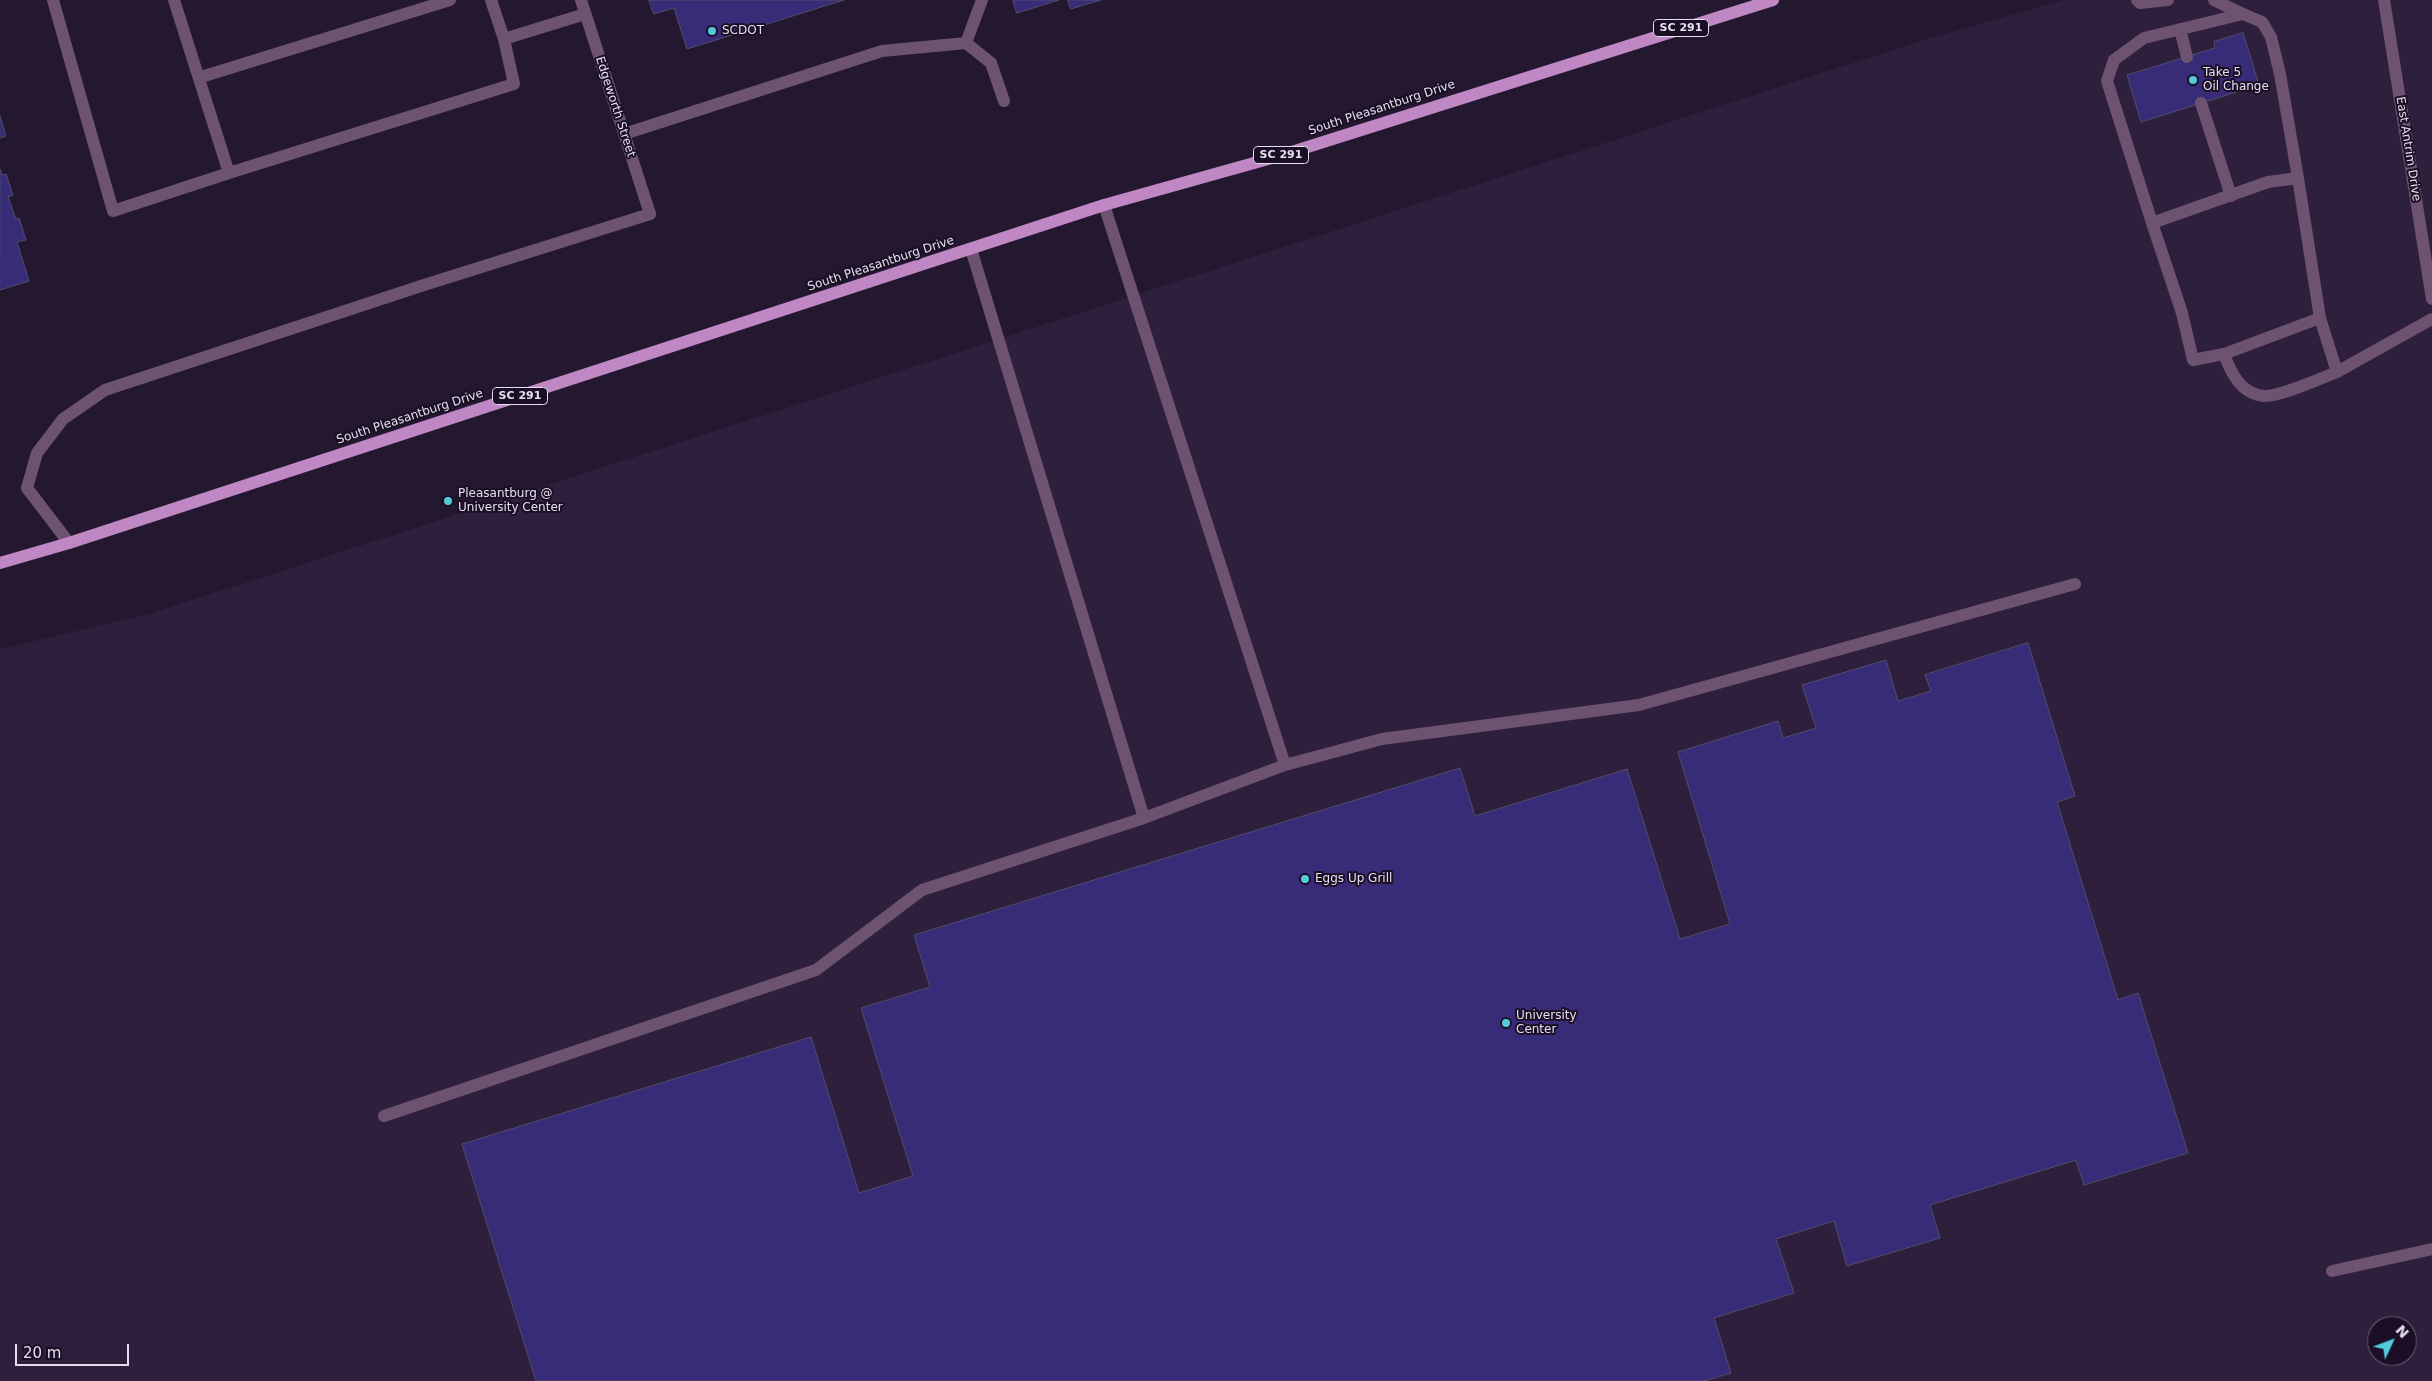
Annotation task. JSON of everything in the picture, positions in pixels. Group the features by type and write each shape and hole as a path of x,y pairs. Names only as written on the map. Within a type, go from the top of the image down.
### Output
{"main road":[{"name":"South Pleasantburg Drive","path":"0,563 69,543 1104,205 1279,156 1773,0"}],"street":[{"path":"53,0 113,211 514,84 504,39 491,0"},
{"path":"174,0 229,173"},
{"path":"200,77 450,0"},
{"name":"Edgeworth Street","path":"69,543 27,488 36,453 63,419 105,390 414,288 650,214 580,0"},
{"path":"966,43 982,0"},
{"path":"2137,0 2140,3 2168,0"},
{"path":"2214,0 2262,22 2271,37 2280,74 2320,318 2337,372"},
{"name":"East Antrim Drive","path":"2384,0 2428,254 2432,298"},
{"path":"504,39 585,14"},
{"path":"2243,14 2144,38 2114,60 2108,81 2182,313 2193,360 2224,354 2320,318"},
{"path":"2180,29 2187,57"},
{"path":"624,134 882,51 966,43 991,63 1004,101"},
{"path":"2201,103 2230,196"},
{"path":"2152,223 2268,182 2298,178"},
{"path":"1104,205 1285,766"},
{"path":"971,249 1144,818"},
{"path":"2224,354 2230,370 2242,387 2264,396 2300,387 2337,372 2432,319"},
{"path":"384,1116 816,970 922,890 1144,818 1285,766 1382,739 1639,705 2076,584"},
{"path":"2332,1271 2432,1249"}],"shaded area":[{"path":"2063,0 2432,0 2432,1381 0,1381 0,649 149,614 1927,39"}],"building":[{"name":"SCDOT","path":"649,0 844,0 687,49 674,8 654,14"},
{"path":"1013,0 1059,0 1017,13"},
{"path":"1068,0 1101,0 1071,9"},
{"name":"Take 5 Oil Change","path":"2243,33 2259,85 2141,122 2127,75 2215,48 2214,42"},
{"path":"0,116 6,136 0,138"},
{"path":"0,169 2,175 6,174 13,195 8,197 16,219 19,218 26,240 17,242 29,281 0,290"},
{"name":"University Center","path":"2028,643 2075,796 2057,802 2118,1000 2138,993 2188,1153 2084,1185 2076,1160 1930,1205 1940,1238 1847,1266 1834,1221 1776,1239 1794,1293 1714,1318 1731,1373 1704,1381 536,1381 462,1144 811,1037 859,1193 913,1176 861,1008 930,987 914,935 1460,768 1475,816 1627,769 1680,939 1730,924 1678,752 1778,721 1783,738 1816,728 1802,685 1886,660 1898,701 1931,691 1925,675"}],"place":[{"name":"SCDOT","path":"712,31"},
{"name":"Take 5 Oil Change","path":"2193,80"},
{"name":"Pleasantburg @ University Center","path":"448,501"},
{"name":"Eggs Up Grill","path":"1305,879"},
{"name":"University Center","path":"1506,1023"}]}
